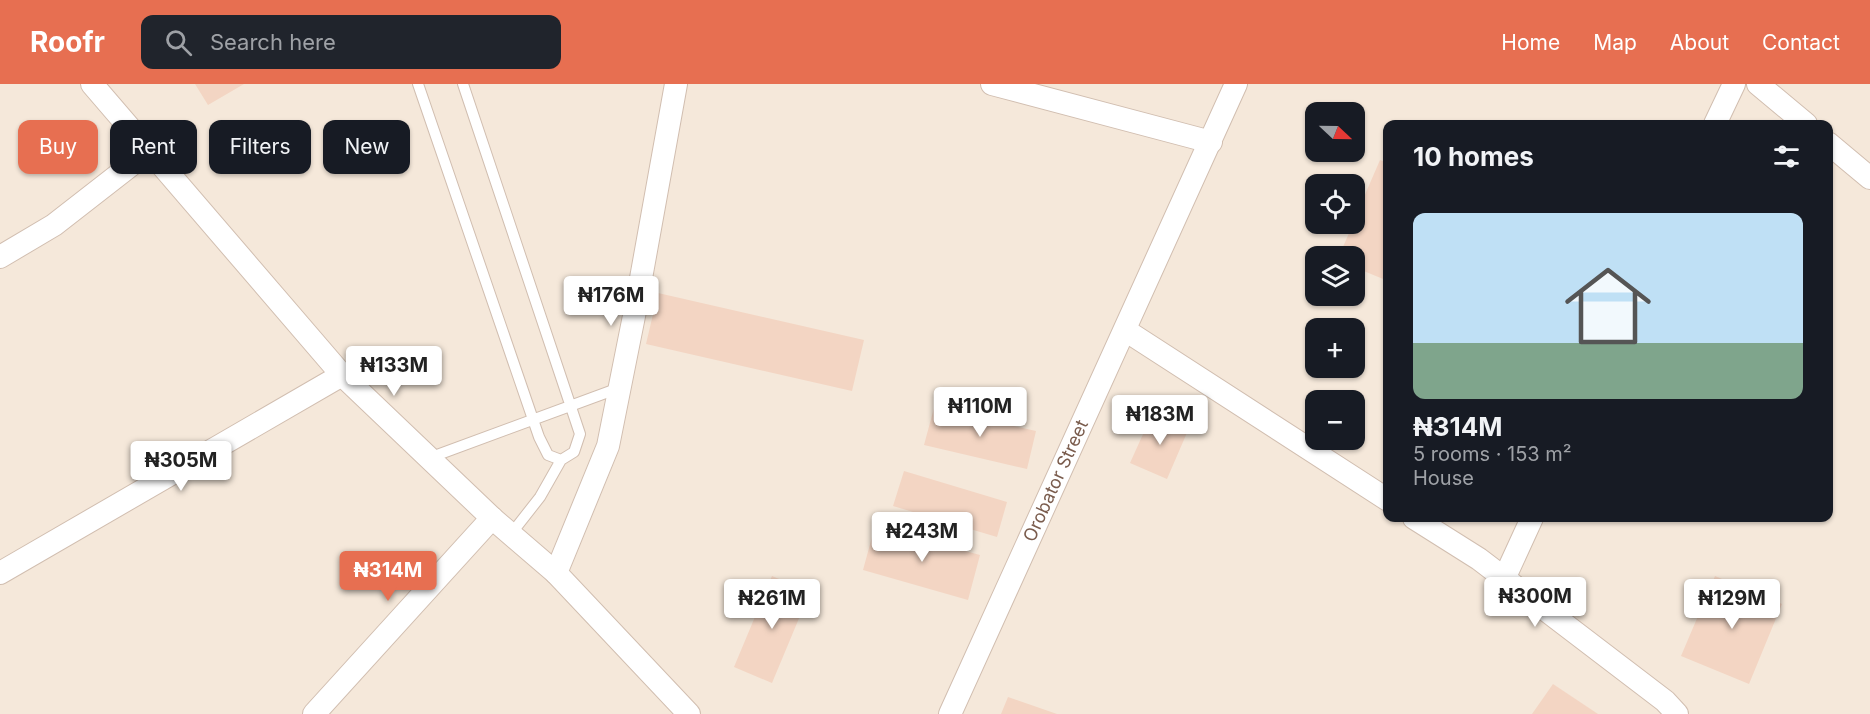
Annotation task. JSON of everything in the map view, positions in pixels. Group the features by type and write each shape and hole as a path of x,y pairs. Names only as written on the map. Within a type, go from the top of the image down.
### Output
{"street":[{"path":"92,84 123,120"},
{"path":"556,573 608,446 636,306 675,84"},
{"path":"992,84 1211,142"},
{"name":"Orobator Street","path":"950,714 1236,84"},
{"path":"1717,120 1734,84"},
{"path":"1758,84 1801,120"},
{"path":"1833,147 1870,178"},
{"path":"0,257 54,225 119,174"},
{"path":"169,174 342,375 492,518 556,573 689,714"},
{"path":"1125,330 1383,497"},
{"path":"0,573 342,375"},
{"path":"314,714 492,518"},
{"path":"1420,522 1479,559 1665,701 1677,714"},
{"path":"1503,579 1530,522"}],"lane":[{"path":"418,84 539,437 548,455 561,460"},
{"path":"463,84 580,434 574,452 561,460 540,497 511,534"},
{"path":"429,458 619,388"}],"shaded area":[{"path":"0,84 1870,84 1870,714 0,714"}],"building":[{"path":"195,84 244,84 208,105"},
{"path":"1380,160 1383,161 1383,279 1365,272 1365,246 1343,246 1349,234 1365,234 1365,195"},
{"path":"658,293 864,340 852,391 646,344"},
{"path":"934,408 1036,431 1027,469 924,445"},
{"path":"1153,412 1189,428 1167,479 1130,463"},
{"path":"904,471 1007,502 997,537 893,506"},
{"path":"875,526 980,555 968,600 863,570"},
{"path":"772,576 810,592 772,683 734,667"},
{"path":"1715,576 1782,604 1749,684 1681,656"},
{"path":"1553,684 1598,714 1532,714"},
{"path":"1008,697 1057,714 1001,714"}]}
